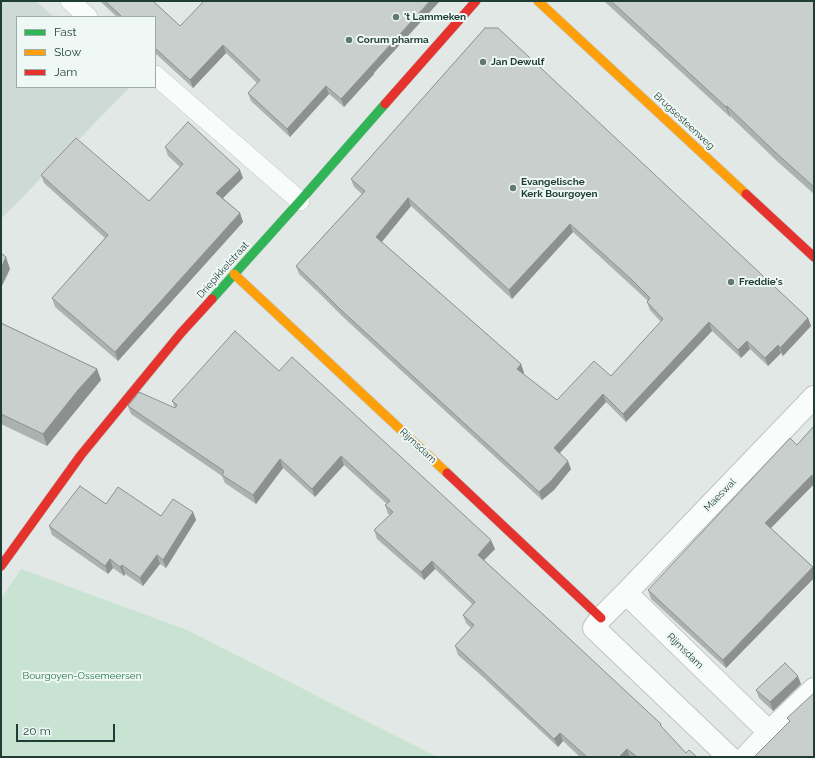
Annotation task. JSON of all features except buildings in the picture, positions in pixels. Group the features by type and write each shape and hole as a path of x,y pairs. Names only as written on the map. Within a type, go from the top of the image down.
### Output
{"street":[{"name":"Driepikkelstraat","path":"1,566 81,455 181,333 300,201 476,1"},
{"name":"Brugsesteenweg","path":"538,1 814,258"},
{"name":"Rijmsdam","path":"234,274 601,618"},
{"name":"Maeswal","path":"626,594 814,397"},
{"name":"Rijmsdam","path":"626,594 769,732"},
{"path":"626,594 601,618 594,628 729,757"},
{"path":"746,757 769,732 814,689"}],"lane":[{"path":"70,1 87,16"},
{"path":"156,76 300,201"}],"shaded area":[{"path":"1,1 36,1 53,16 16,16 16,88 129,88 1,219"}],"green space":[{"name":"Bourgoyen-Ossemeersen","path":"21,569 187,630 437,757 1,757 1,599"}],"traffic: fast":[{"path":"212,299 385,104"}],"traffic: slow":[{"path":"538,1 746,194"},
{"path":"234,274 447,473"}],"traffic: jam":[{"path":"385,104 476,1"},
{"path":"746,194 814,257"},
{"path":"1,566 81,455 181,333 212,299"},
{"path":"447,473 601,618"}],"place":[{"name":"'t Lammeken","path":"396,17"},
{"name":"Corum pharma","path":"349,40"},
{"name":"Jan Dewulf","path":"483,62"},
{"name":"Evangelische Kerk Bourgoyen","path":"513,188"},
{"name":"Freddie's","path":"731,282"}]}
